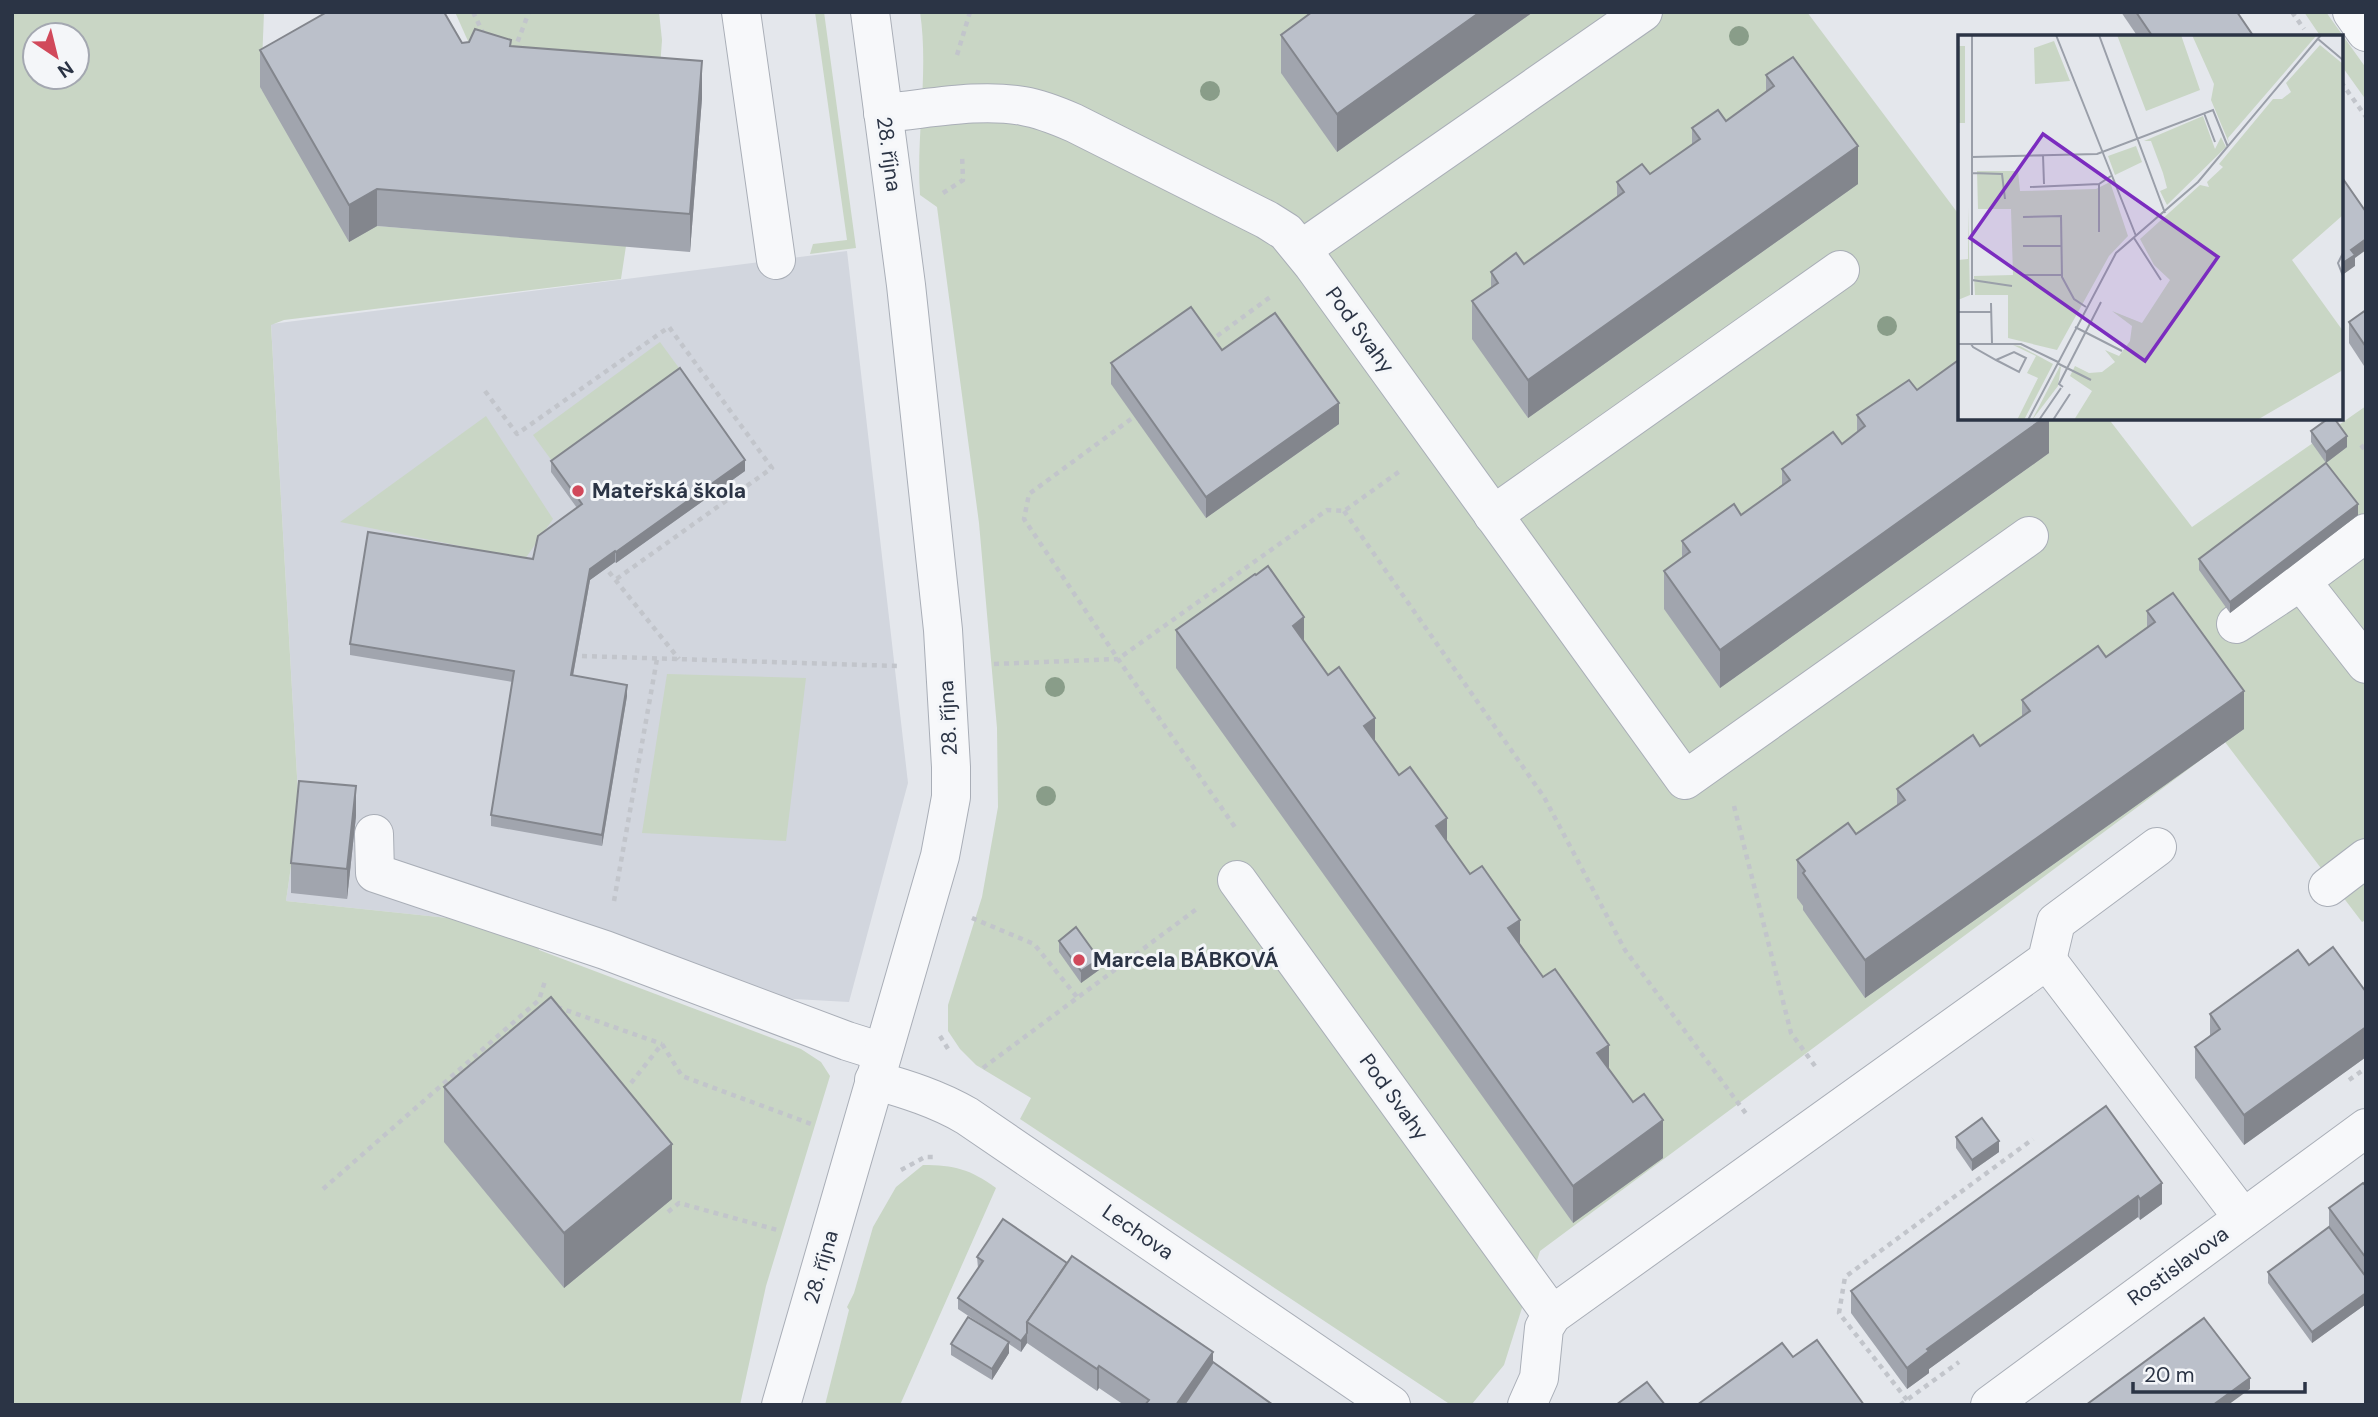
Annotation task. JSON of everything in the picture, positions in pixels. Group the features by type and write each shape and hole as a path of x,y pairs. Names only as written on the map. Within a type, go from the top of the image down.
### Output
{"street":[{"path":"741,12 776,260"},
{"name":"28. října","path":"781,1405 947,827 951,767 945,665 908,299 870,12"},
{"path":"1308,257 1643,12"},
{"path":"2352,12 2366,32"},
{"name":"Pod Svahy","path":"883,113 991,103 1023,106 1047,112 1074,123 1286,232 1308,257 1685,780 2029,536"},
{"path":"1493,515 1840,270"},
{"path":"2236,624 2366,533"},
{"path":"2301,581 2366,664"},
{"name":"Lechova","path":"374,834 375,873 605,950 847,1041 911,1090 967,1116 1391,1405"},
{"path":"1527,1405 1539,1378 1544,1328 1552,1315 2047,960 2056,922 2157,847"},
{"path":"2328,887 2366,858"},
{"name":"Pod Svahy","path":"1237,880 1552,1315"},
{"path":"2047,960 2243,1218"},
{"name":"Rostislavova","path":"1990,1405 2366,1128"}],"path":[{"path":"473,12 488,44"},
{"path":"509,64 528,12"},
{"path":"956,61 970,12"},
{"path":"2343,85 2366,117"},
{"path":"1217,337 1308,257"},
{"path":"485,391 517,434 669,327 772,468 615,580"},
{"path":"582,656 913,667 1118,659 1327,510 1344,511 1441,442"},
{"path":"2361,445 2366,451"},
{"path":"1344,511 1544,797 1625,950 1777,1154"},
{"path":"609,572 679,660"},
{"path":"976,1073 1237,880"},
{"path":"964,915 1034,944 1077,997"},
{"path":"539,1000 662,1044 682,1076 822,1128"},
{"path":"631,1083 662,1044"},
{"path":"1907,1400 1839,1313 1845,1277 2033,1139"},
{"path":"895,1173 925,1157 939,1157"},
{"path":"668,1212 679,1203 792,1234"}],"shaded area":[{"name":"Mateřská škola","path":"847,251 908,783 849,1002 756,997 534,927 286,901 299,811 271,324"}],"green space":[{"path":"12,12 264,12 261,89 377,226 626,246 621,279 284,320 271,325 299,811 286,901 534,927 539,950 801,1049 821,1062 830,1076 766,1286 740,1405 12,1405"},
{"path":"455,12 659,12 662,40 658,95 480,68"},
{"path":"815,12 824,12 856,248 810,254 813,244 847,240"},
{"path":"920,12 1807,12 1958,213 1958,420 2110,420 2192,527 2366,406 2366,920 2362,922 2225,742 1540,1251 1504,1365 1472,1404 1451,1405 1020,1119 1031,1098 976,1065 960,1049 948,1031 948,1005 982,897 998,807 997,728 979,523 937,207 920,195"},
{"path":"2304,12 2326,12 2342,35 2320,35"},
{"path":"2343,36 2366,68 2366,100 2343,68"},
{"path":"660,342 679,368 552,461 533,435"},
{"path":"486,416 553,519 525,559 340,522"},
{"path":"667,674 806,678 786,841 642,833"},
{"path":"923,1165 961,1169 996,1188 900,1405 825,1405 849,1310 847,1307 854,1293 873,1227 896,1187"}],"building":[{"path":"327,12 444,12 462,43 469,42 475,29 511,40 510,46 702,61 690,214 377,189 349,205 260,50"},
{"path":"1312,12 1480,12 1337,114 1281,35"},
{"path":"2136,12 2237,12 2253,35 2152,35"},
{"path":"1793,57 1858,146 1528,380 1472,301 1498,283 1491,272 1516,253 1524,264 1624,192 1617,182 1642,164 1650,174 1700,139 1692,128 1718,110 1726,121 1774,86 1766,75"},
{"path":"2343,179 2366,212 2366,239 2351,250 2355,255 2343,263"},
{"path":"1191,307 1222,350 1275,313 1339,403 1206,497 1111,363"},
{"path":"2366,310 2366,347 2349,322"},
{"path":"1958,360 1958,420 2041,420 1720,650 1664,571 1690,552 1682,541 1734,504 1741,515 1790,480 1782,469 1833,432 1842,444 1865,426 1857,415 1909,380 1917,390"},
{"path":"680,368 745,460 590,569 571,675 627,685 602,835 491,815 514,671 350,644 368,532 533,559 538,536 582,504 551,461"},
{"path":"2326,420 2335,420 2347,436 2326,452 2311,431"},
{"path":"2326,463 2358,504 2230,602 2199,559"},
{"path":"1268,566 1304,617 1293,626 1328,675 1339,667 1375,718 1364,726 1399,775 1410,767 1447,818 1436,826 1470,874 1482,866 1520,920 1508,928 1543,977 1555,969 1609,1045 1597,1053 1633,1102 1644,1094 1663,1120 1573,1186 1176,630"},
{"path":"2173,593 2244,691 1865,960 1803,873 1805,871 1797,860 1848,823 1856,834 1905,800 1897,789 1973,735 1980,746 2030,711 2022,700 2098,646 2106,657 2155,622 2147,611"},
{"path":"299,781 356,786 347,869 291,863"},
{"path":"1076,927 1099,959 1081,971 1059,941"},
{"path":"2333,947 2366,992 2366,1027 2244,1115 2195,1047 2220,1029 2210,1014 2298,950 2309,965"},
{"path":"551,997 672,1144 564,1233 444,1087"},
{"path":"2106,1106 2162,1183 2140,1199 2138,1196 1927,1349 1929,1351 1907,1368 1851,1291"},
{"path":"1982,1118 1999,1141 1972,1160 1956,1137"},
{"path":"2363,1183 2366,1186 2366,1258 2329,1208"},
{"path":"1003,1219 1067,1263 1027,1322 1027,1333 1021,1341 958,1298 983,1261 977,1257"},
{"path":"2329,1227 2366,1277 2366,1293 2312,1332 2268,1272"},
{"path":"1072,1256 1213,1352 1176,1405 1145,1405 1149,1400 1027,1322"},
{"path":"968,1317 1009,1342 992,1369 951,1344"},
{"path":"2204,1318 2250,1378 2213,1405 2086,1405"},
{"path":"1817,1340 1864,1405 1697,1405 1782,1343 1793,1357"},
{"path":"1213,1362 1273,1405 1184,1405"},
{"path":"1647,1382 1665,1405 1616,1405"}],"place":[{"name":"Mateřská škola","path":"578,491"},
{"name":"Marcela BÁBKOVÁ","path":"1079,960"}]}
